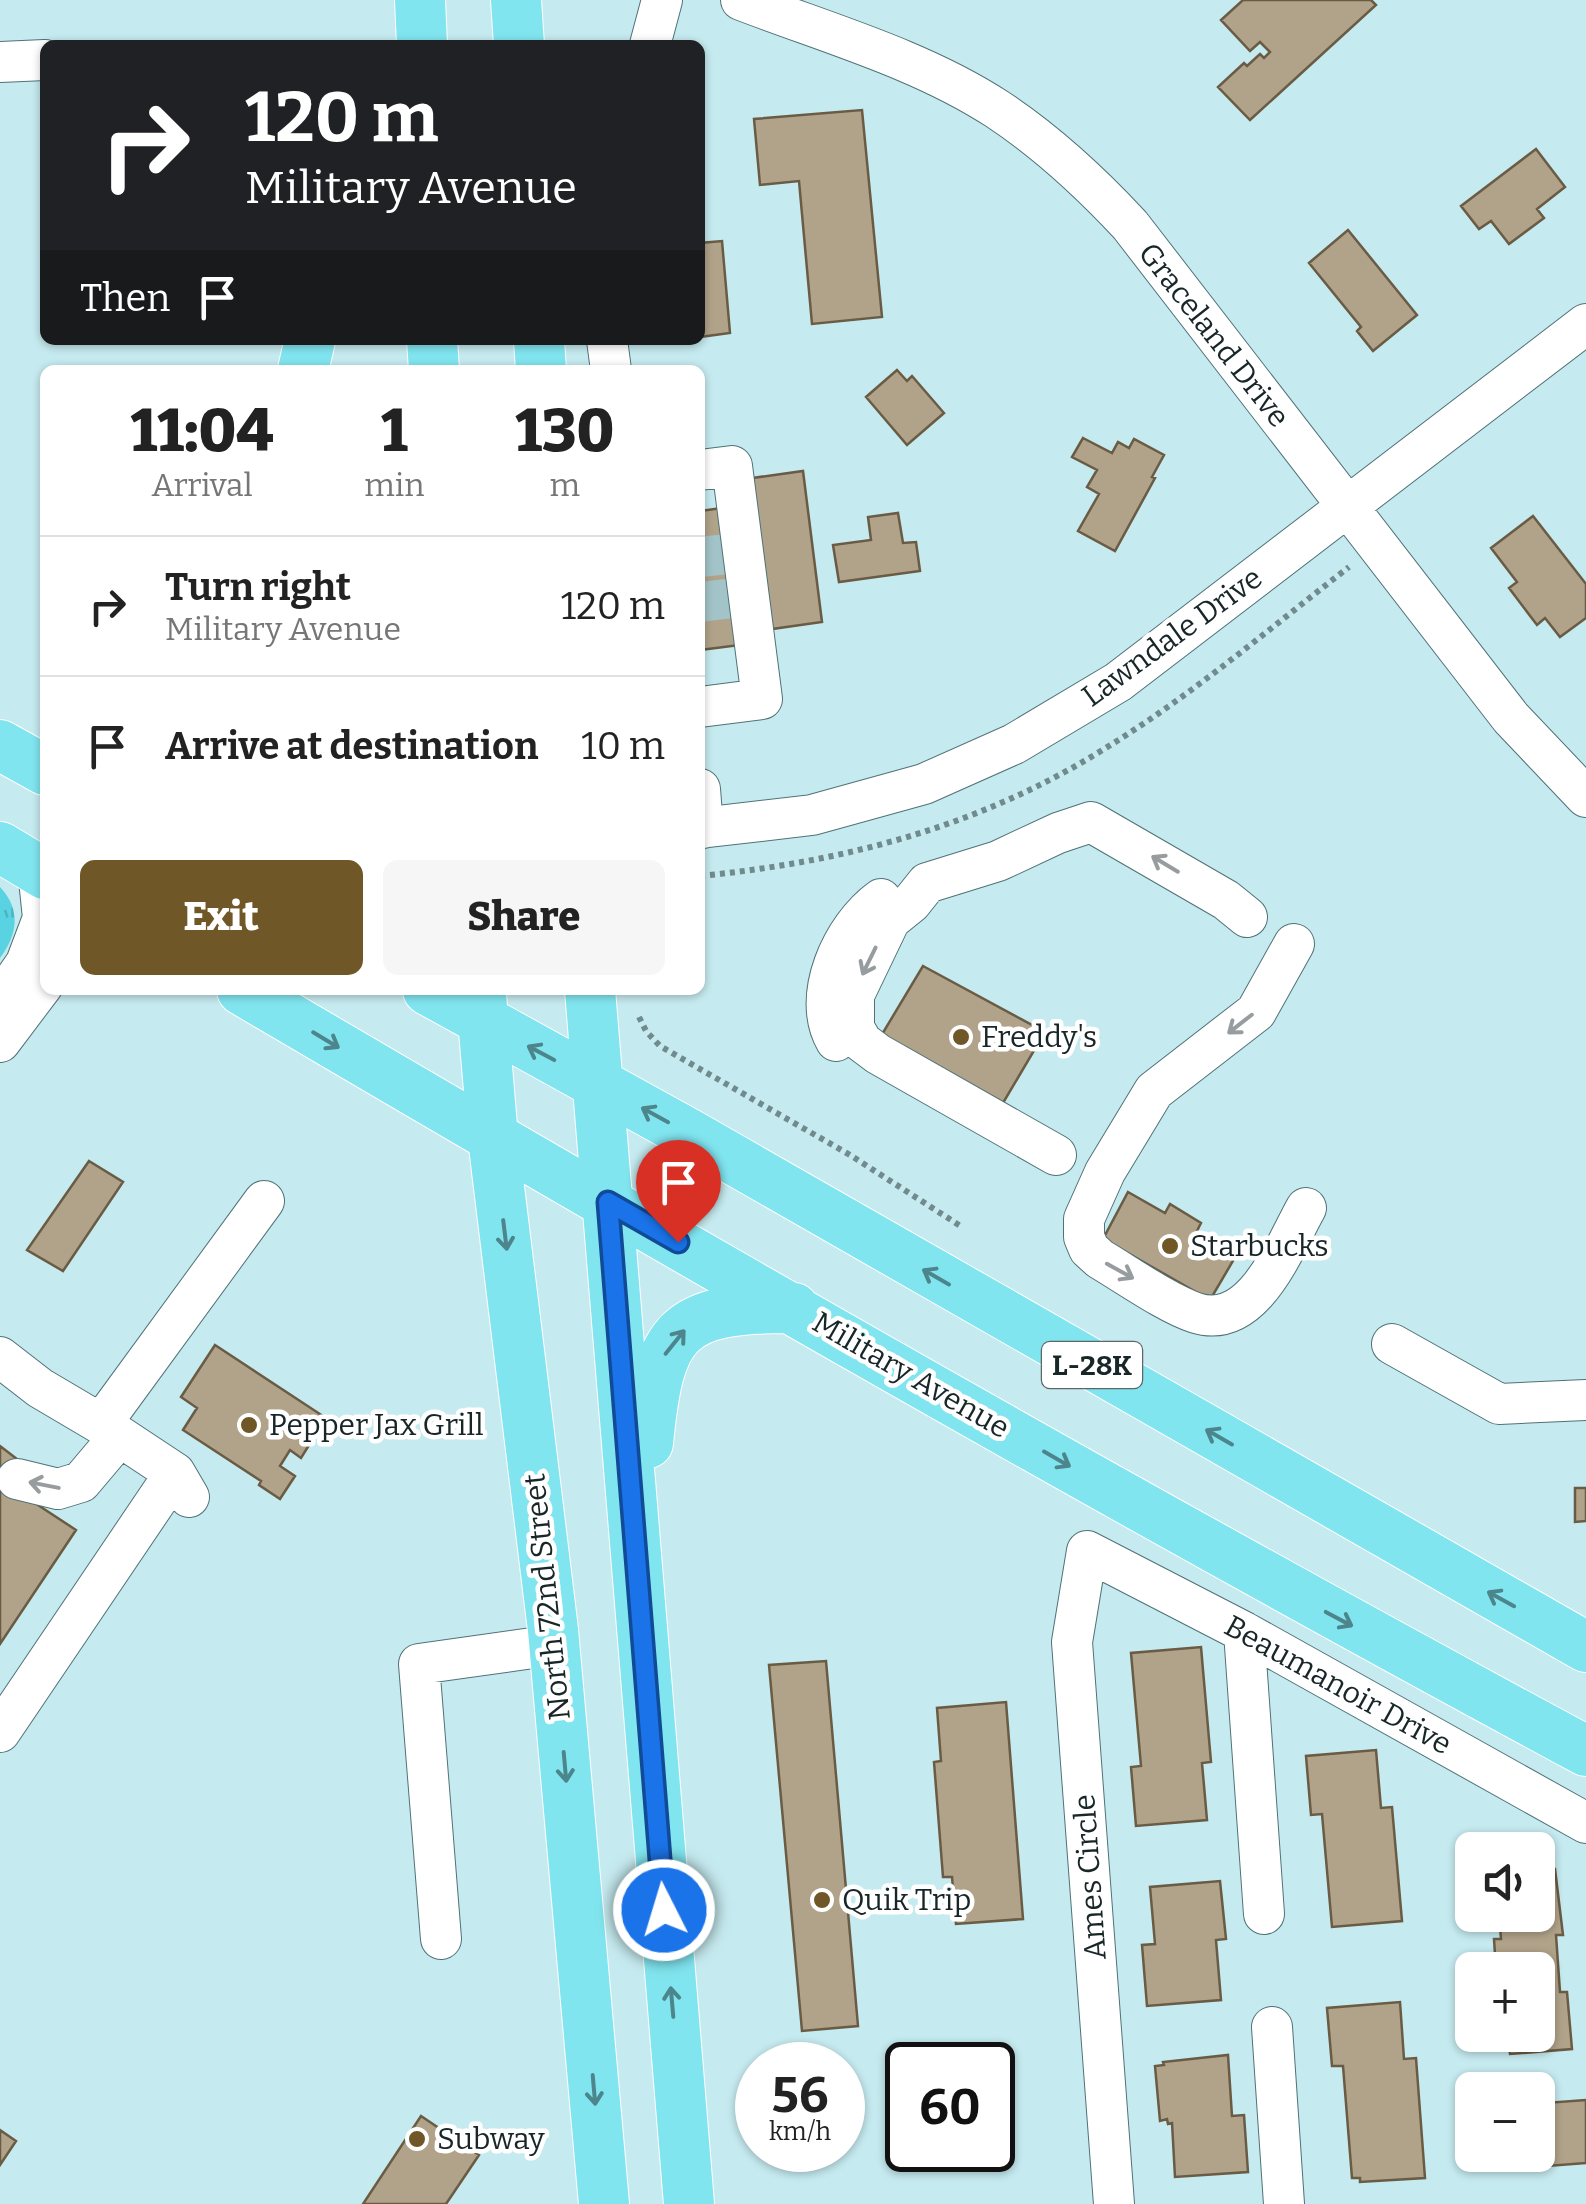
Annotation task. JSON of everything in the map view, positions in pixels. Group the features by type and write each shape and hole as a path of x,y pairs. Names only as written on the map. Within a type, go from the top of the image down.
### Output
{"main road":[{"path":"420,0 422,40"},
{"path":"516,0 520,40"},
{"path":"0,745 40,767"},
{"name":"Military Avenue","path":"250,995 493,1138 1284,1589 1586,1751"},
{"name":"L-28K","path":"445,995 482,1006 599,1084 1586,1647"},
{"path":"590,995 689,2204"},
{"name":"North 72nd Street","path":"482,1006 493,1138 554,1644 604,2204"},
{"path":"636,1573 654,1389 660,1362 673,1339 691,1325 718,1313 748,1308 794,1308"}],"street":[{"path":"651,40 662,0"},
{"name":"Graceland Drive","path":"742,0 927,72 994,108 1049,146 1094,186 1130,226 1511,718 1586,798"},
{"path":"0,62 40,60"},
{"name":"Lawndale Drive","path":"705,815 812,815 924,784 1014,744 1118,682 1586,324"},
{"path":"705,469 732,466 735,553 762,698 705,706"},
{"path":"1046,1160 862,1042 854,1028 854,994 890,920 912,903 928,883 1091,822 1226,900 1247,917"},
{"path":"28,864 40,907"},
{"path":"0,1001 26,963 40,926"},
{"path":"1294,944 1256,1012 1154,1091 1105,1172 1084,1219 1084,1237 1100,1260 1194,1312 1217,1317 1232,1312 1256,1292 1306,1208"},
{"path":"0,1042 40,990"},
{"path":"17,1480 58,1489 81,1482 110,1430 264,1201"},
{"path":"1392,1344 1500,1404 1586,1400"},
{"path":"0,1357 40,1388 110,1430 182,1486 0,1732"},
{"name":"Beaumanoir Drive","path":"1087,1551 1244,1632 1586,1823"},
{"name":"Ames Circle","path":"1087,1551 1072,1642 1114,2204"},
{"path":"1244,1632 1264,1914"},
{"path":"441,1939 419,1664 554,1644"},
{"path":"1272,2027 1284,2204"}],"path":[{"path":"636,1009 642,1026 660,1046 850,1156 962,1227"}],"green space":[{"path":"0,887 11,904 15,922 11,940 0,958"}],"building":[{"path":"1243,0 1371,0 1376,5 1250,120 1218,87 1244,63 1247,66 1260,54 1264,58 1270,52 1260,42 1250,51 1221,20"},
{"path":"862,110 882,317 812,324 799,181 760,185 754,119"},
{"path":"1536,149 1565,187 1537,209 1544,218 1509,244 1491,221 1479,229 1461,206"},
{"path":"1348,230 1417,315 1373,351 1357,331 1361,327 1309,263"},
{"path":"722,241 730,333 705,336 705,243"},
{"path":"897,370 907,381 912,376 944,413 907,445 866,397"},
{"path":"1083,438 1112,453 1118,442 1129,448 1134,439 1164,455 1115,551 1078,531 1099,494 1087,487 1097,470 1072,457"},
{"path":"803,471 822,622 765,630 745,479"},
{"path":"722,508 740,645 705,649 705,510"},
{"path":"898,513 903,543 916,542 920,571 839,582 833,545 871,540 868,517"},
{"path":"1533,516 1586,584 1586,618 1560,637 1545,618 1537,625 1509,588 1517,582 1491,548"},
{"name":"Freddy's","path":"923,966 1045,1032 1000,1108 878,1041"},
{"path":"89,1161 123,1182 63,1271 27,1250"},
{"name":"Starbucks","path":"1128,1192 1165,1213 1170,1204 1201,1223 1197,1231 1237,1254 1210,1300 1103,1239"},
{"path":"215,1345 326,1418 301,1458 290,1450 280,1466 295,1476 280,1499 259,1485 261,1481 183,1430 197,1408 181,1397"},
{"path":"0,1446 26,1466 12,1488 76,1530 0,1644"},
{"path":"1575,1488 1586,1488 1586,1521 1575,1522"},
{"path":"1201,1647 1211,1762 1202,1763 1207,1820 1136,1826 1131,1767 1141,1766 1131,1653"},
{"path":"826,1661 858,2026 802,2031 769,1665"},
{"path":"1006,1702 1023,1919 956,1924 952,1877 943,1877 934,1762 941,1761 937,1708"},
{"path":"1376,1750 1381,1808 1392,1807 1402,1921 1332,1927 1322,1814 1311,1815 1306,1756"},
{"path":"1555,1869 1563,1935 1556,1935 1560,1992 1567,1992 1572,2049 1555,2050 1555,1952 1495,1952 1494,1939 1501,1939 1500,1932 1555,1932"},
{"path":"1220,1881 1226,1939 1216,1940 1221,2000 1147,2006 1142,1945 1155,1944 1150,1887"},
{"path":"1400,2002 1404,2059 1416,2058 1425,2178 1360,2182 1360,2178 1352,2178 1343,2066 1332,2066 1327,2008"},
{"path":"1228,2055 1232,2116 1244,2115 1248,2172 1175,2177 1172,2123 1168,2124 1167,2119 1160,2121 1155,2066"},
{"path":"1586,2100 1586,2163 1555,2165 1555,2102"},
{"path":"421,2116 479,2155 446,2204 363,2204"},
{"path":"0,2130 16,2141 0,2165"}],"tunnel":[{"path":"705,556 728,554"},
{"path":"705,601 734,598"}],"place":[{"name":"Freddy's","path":"961,1037"},
{"name":"Starbucks","path":"1170,1246"},
{"name":"Pepper Jax Grill","path":"249,1425"},
{"name":"Quik Trip","path":"822,1900"},
{"name":"Subway","path":"417,2139"}],"route":[{"path":"664,1910 608,1202 678,1242"}]}
